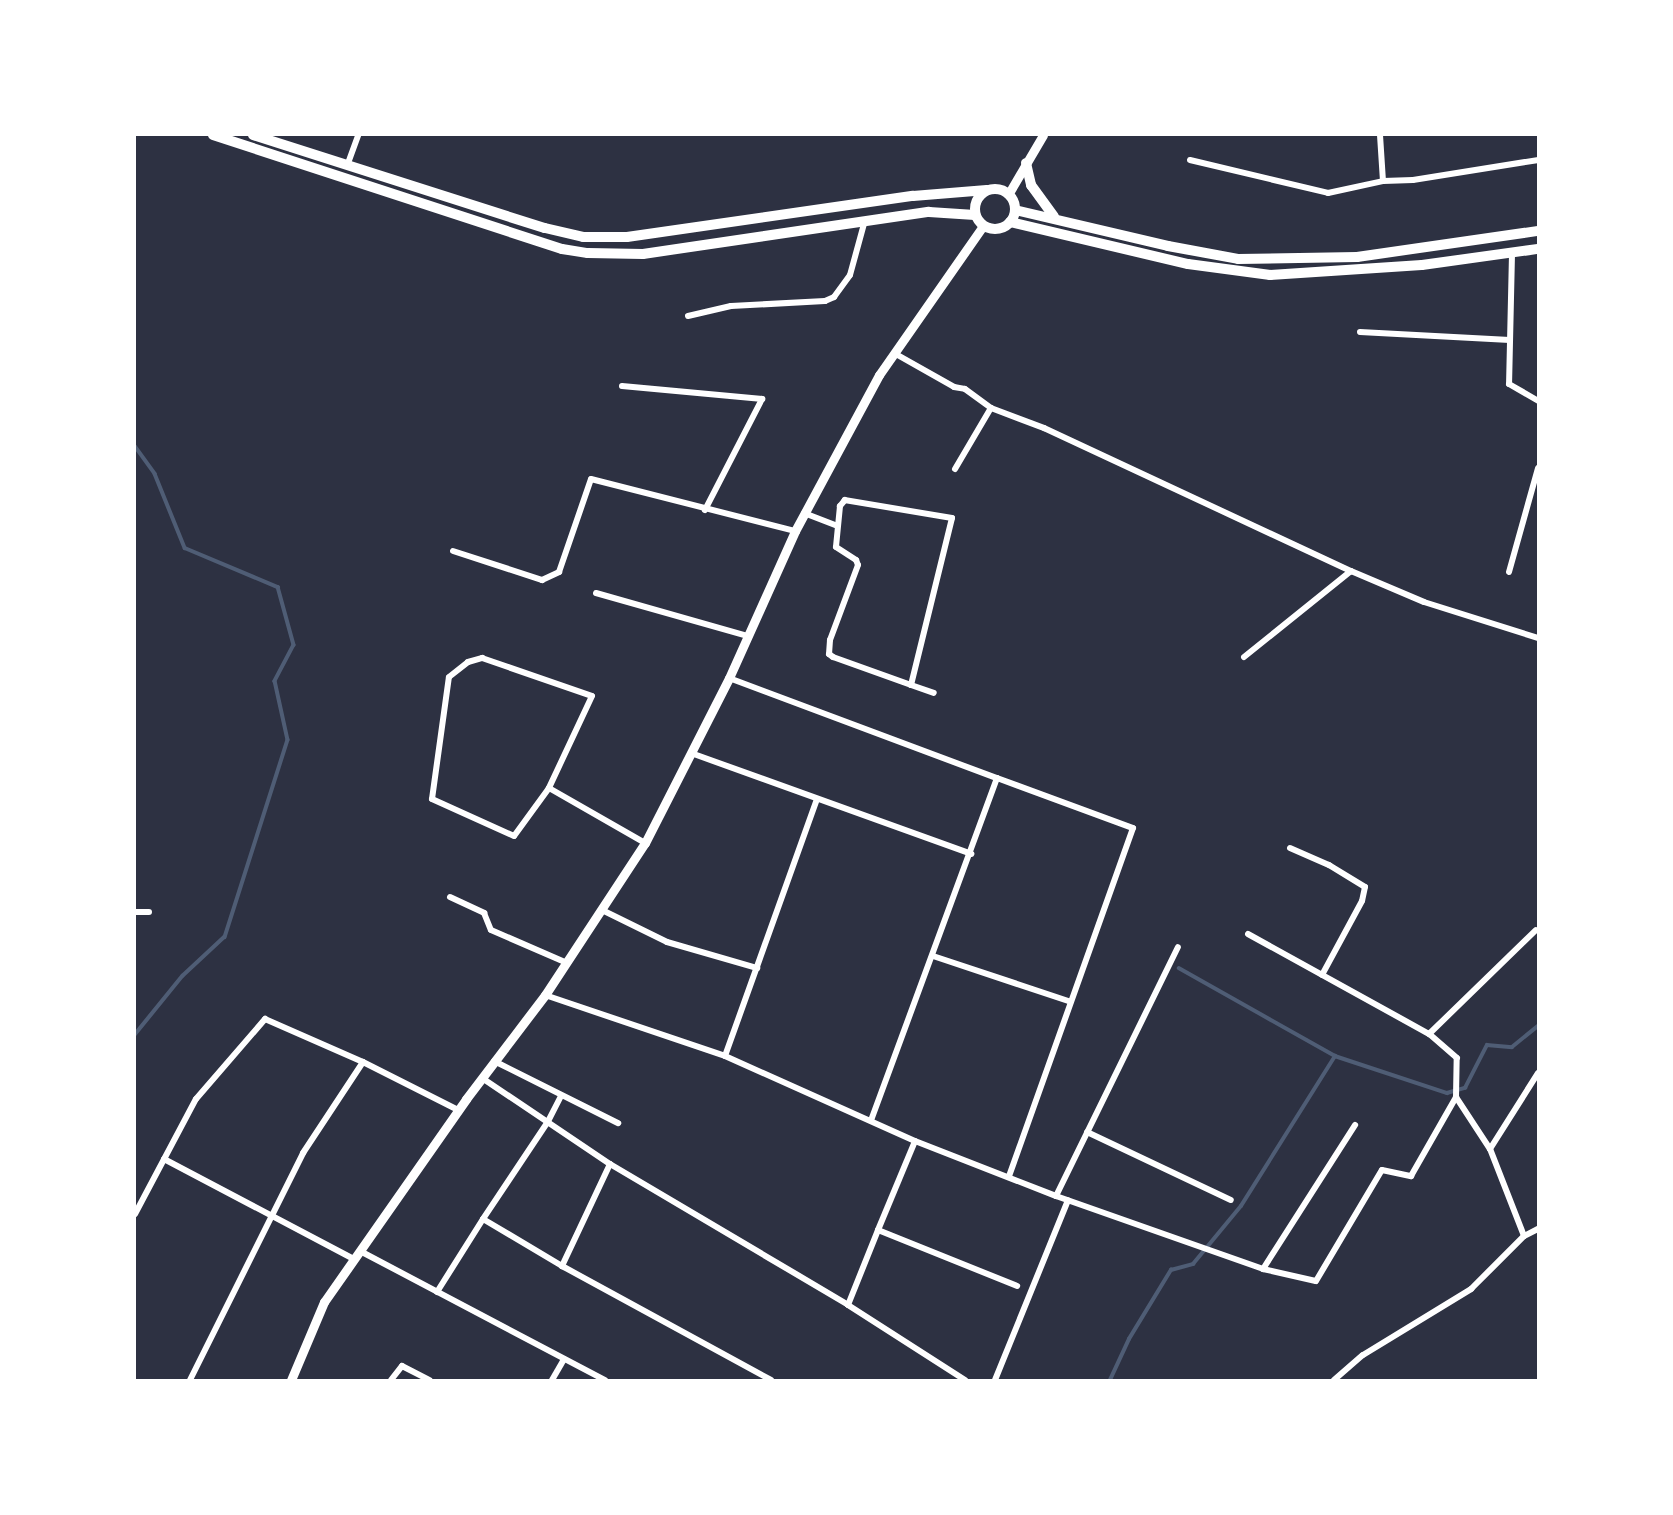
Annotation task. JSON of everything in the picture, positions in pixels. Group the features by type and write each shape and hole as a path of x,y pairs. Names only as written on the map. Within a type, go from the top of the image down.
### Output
{"main road":[{"path":"213,135 550,245 588,253 643,254 929,212 975,215"},
{"path":"253,135 545,228 603,238 913,196 996,189 1009,193"},
{"path":"986,190 976,202 975,215 984,226 1001,229 1010,222 1015,210 1009,193 1043,135"},
{"path":"1026,163 1031,185 1056,218"},
{"path":"1015,210 1168,246 1238,259 1277,260 1403,252 1538,231"},
{"path":"1010,222 1188,264 1270,275 1422,265 1538,249"},
{"path":"291,1380 324,1303 458,1110 545,995 645,843 729,678 804,513 894,353 984,226"}],"street":[{"path":"347,166 358,135"},
{"path":"1380,135 1382,181"},
{"path":"1190,160 1328,193 1382,181 1413,180 1538,160"},
{"path":"688,316 732,306 825,301 834,297 850,275 865,220"},
{"path":"1512,254 1509,384 1538,401"},
{"path":"1360,332 1510,340"},
{"path":"894,353 954,387 965,389 991,408 1044,428 1351,571 1424,602 1538,638"},
{"path":"622,386 762,399 705,510"},
{"path":"955,468 991,408"},
{"path":"1509,572 1538,468"},
{"path":"453,551 542,580 559,572 591,479 795,531"},
{"path":"911,685 952,518 849,500 841,502 836,525 836,547 856,559 858,565 830,640 829,654 911,685 934,693"},
{"path":"804,513 836,525"},
{"path":"1244,657 1351,571"},
{"path":"596,593 748,636"},
{"path":"482,657 592,696 549,788 514,836 432,799 449,677 468,662 482,657"},
{"path":"729,678 1133,828 1009,1177"},
{"path":"691,753 971,854"},
{"path":"871,1121 997,778"},
{"path":"549,788 645,843"},
{"path":"725,1056 817,799"},
{"path":"1290,848 1329,865 1365,887 1362,901 1322,975"},
{"path":"450,897 484,913 491,930 567,963"},
{"path":"602,910 667,942 757,968"},
{"path":"135,912 149,912"},
{"path":"1429,1034 1536,930"},
{"path":"545,995 725,1056 915,1141 1056,1196 1263,1269 1316,1281 1382,1170 1411,1176 1456,1097 1457,1058 1429,1034 1248,934"},
{"path":"1056,1196 1178,947"},
{"path":"933,956 1071,1002"},
{"path":"135,1214 196,1099 265,1019 363,1062 458,1110"},
{"path":"190,1380 303,1153 363,1062"},
{"path":"494,1062 618,1123"},
{"path":"1490,1149 1538,1073"},
{"path":"481,1078 610,1164 848,1305 965,1380"},
{"path":"437,1292 547,1123 561,1096"},
{"path":"1456,1097 1490,1149 1524,1236"},
{"path":"1263,1269 1355,1125"},
{"path":"1087,1132 1231,1200"},
{"path":"848,1305 915,1141"},
{"path":"164,1159 271,1216 437,1292 605,1380"},
{"path":"562,1266 610,1164"},
{"path":"995,1380 1068,1200"},
{"path":"483,1219 562,1266 771,1380"},
{"path":"1334,1380 1336,1375 1363,1355 1471,1289 1524,1236 1538,1229"},
{"path":"878,1230 1017,1286"},
{"path":"552,1380 564,1359"},
{"path":"391,1380 402,1366 430,1380"}],"waterway":[{"path":"135,446 155,474 185,548 278,587 294,645 275,681 288,740 225,937 183,976 135,1035"},
{"path":"1179,968 1335,1056 1447,1093 1465,1088 1487,1045 1512,1047 1538,1026"},
{"path":"1110,1380 1129,1339 1171,1270 1193,1264 1241,1206 1335,1056"}]}
